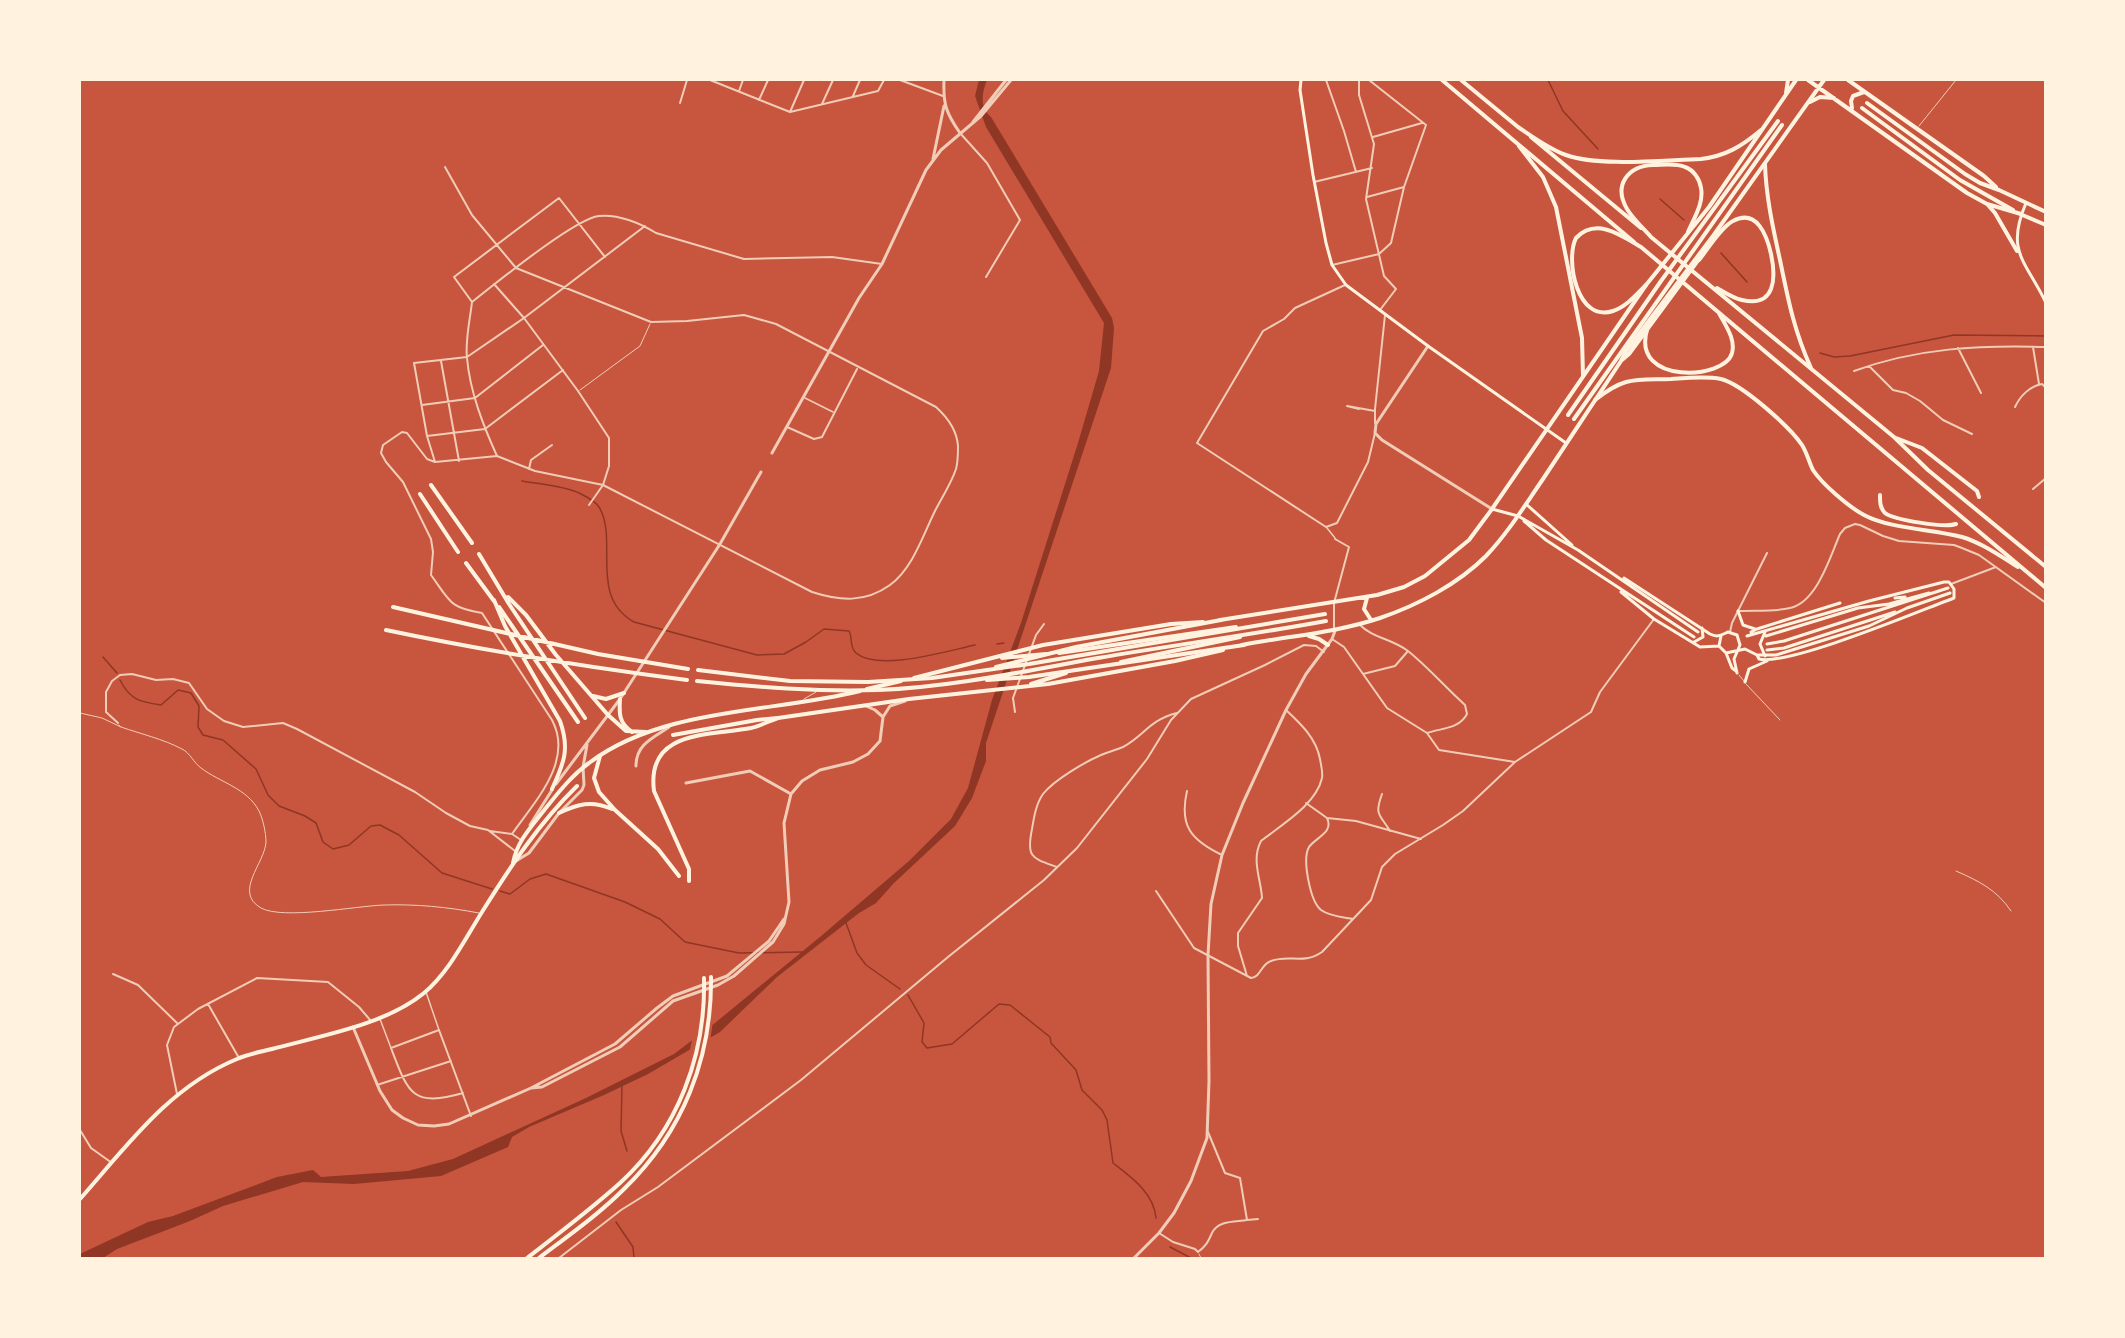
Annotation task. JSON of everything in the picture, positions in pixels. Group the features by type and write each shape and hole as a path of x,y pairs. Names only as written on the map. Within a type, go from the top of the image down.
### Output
{"main road":[{"path":"1301,80 1300,90 1314,182 1326,243 1332,265 1346,285 1566,444"},
{"path":"1442,80 2046,588"},
{"path":"1461,80 1894,437 1928,470 2046,567"},
{"path":"1779,104 1784,97 1788,80"},
{"path":"963,674 1076,647 1221,620 1367,597 1404,587 1425,576 1469,540 1646,285 1709,207 1796,80"},
{"path":"1808,80 1838,99 1948,180 1987,204 2021,214"},
{"path":"697,681 790,690 836,691 890,689 1029,677 1335,631 1407,608 1463,576 1486,555 1518,516 1626,351 1713,236 1824,80"},
{"path":"1849,80 1916,130 1984,176 1999,190"},
{"path":"1853,110 1851,103 1853,96 1865,92"},
{"path":"1806,105 1820,97 1838,99"},
{"path":"1867,102 1965,174 2046,212"},
{"path":"1862,108 1960,180 2021,214 2046,225"},
{"path":"1568,415 1661,281 1780,123 1574,419"},
{"path":"1518,127 1568,156 1606,161 1715,157 1741,147 1761,130"},
{"path":"1513,138 1543,177 1556,207 1582,338 1583,376"},
{"path":"1765,164 1767,196 1793,321 1799,343 1811,368"},
{"path":"1651,237 1627,209 1622,191 1628,174 1636,168 1646,166 1680,165 1689,168 1695,175 1701,186 1701,199 1688,232"},
{"path":"2017,251 2017,226 2026,203"},
{"path":"1987,204 1995,213 2046,303"},
{"path":"1621,361 1629,354 1726,226 1735,220 1754,221 1763,229 1767,237 1775,274 1771,289 1763,298 1752,301 1741,300 1708,284"},
{"path":"1641,247 1616,232 1594,228 1582,232 1576,238 1572,254 1580,295 1588,307 1596,311 1605,313 1618,310 1646,285"},
{"path":"1699,260 1713,236"},
{"path":"1647,330 1645,338 1648,353 1652,361 1660,368 1680,371 1717,368 1728,361 1733,348 1731,336 1717,310"},
{"path":"1595,400 1614,386 1633,380 1708,378 1726,381 1742,390 1789,430 1802,446 1817,475 1856,510 1877,520 1968,539 2030,574"},
{"path":"1894,437 1922,448 1977,491 1979,497"},
{"path":"431,485 472,543"},
{"path":"420,494 458,552"},
{"path":"1880,495 1881,507 1888,514 1946,526 1956,524"},
{"path":"1526,504 1578,550"},
{"path":"1492,509 1518,516 1578,550 1698,632"},
{"path":"1518,516 1546,540 1694,637"},
{"path":"479,554 585,718"},
{"path":"466,563 578,722"},
{"path":"1599,564 1715,637 1730,632 1747,636 1944,582 1951,584 1954,589 1954,598 1852,636 1770,660 1749,669 1745,682"},
{"path":"1608,582 1653,619 1692,643 1700,647 1719,646 1726,653 1732,668 1737,673"},
{"path":"1895,598 1949,591"},
{"path":"1726,653 1745,649 1766,657 1797,649 1869,626 1949,591"},
{"path":"1767,645 1949,591"},
{"path":"505,594 526,615 556,655 620,728 633,732 649,732"},
{"path":"1766,636 1858,608 1889,604 1913,596"},
{"path":"1367,597 1364,609 1371,620"},
{"path":"494,600 505,626 564,731 566,752 552,789"},
{"path":"1747,636 1757,629 1840,603"},
{"path":"393,607 598,654 688,669"},
{"path":"1767,650 1794,645 1907,608"},
{"path":"1738,611 1743,625 1757,629"},
{"path":"698,670 790,681 896,681 963,674 1325,614"},
{"path":"513,863 515,851 525,834 584,767 600,756 649,732 705,718 846,695 1036,647 1171,624 1221,620"},
{"path":"1022,687 1069,672 1326,621"},
{"path":"992,659 1080,651 1254,625"},
{"path":"1692,643 1698,642 1703,637 1702,627"},
{"path":"386,630 586,667 687,680"},
{"path":"1766,657 1760,644 1763,634 1767,631"},
{"path":"1737,635 1740,645 1734,659 1737,673"},
{"path":"1296,636 1314,636 1328,645"},
{"path":"1719,646 1721,636"},
{"path":"966,682 1104,657 1240,637"},
{"path":"673,735 757,720 909,699 976,690 1022,687 1175,661 1244,645"},
{"path":"1757,655 1760,659 1770,660"},
{"path":"592,696 606,699 624,693"},
{"path":"620,699 621,720 625,727 633,732"},
{"path":"689,881 689,869 654,791 652,778 660,755 665,748 687,738 754,727 778,718"},
{"path":"600,756 594,775 594,784 599,792 615,810 658,849 679,876"},
{"path":"80,1199 177,1094 201,1077 239,1058 379,1018 426,991 450,963 513,863 548,817 578,786"},
{"path":"559,813 586,803 601,804 615,810"},
{"path":"539,1258 625,1189 646,1166 674,1127 698,1073 708,1025 711,976"},
{"path":"526,1258 621,1182 644,1157 669,1123 690,1074 702,1027 704,978"}],"street":[{"path":"680,103 687,80"},
{"path":"710,80 790,112 878,91 884,80"},
{"path":"738,92 743,80"},
{"path":"759,100 768,80"},
{"path":"790,112 804,80"},
{"path":"822,105 833,80"},
{"path":"852,97 860,80"},
{"path":"900,80 944,96"},
{"path":"933,160 944,104 944,80"},
{"path":"970,126 1006,80"},
{"path":"772,453 859,298 882,264 933,160 993,103 1011,80"},
{"path":"1326,80 1356,172"},
{"path":"1359,80 1359,96 1373,137 1372,168 1367,197 1384,276 1396,289 1380,311"},
{"path":"1369,80 1425,124"},
{"path":"944,104 947,114 960,133 987,163 1020,220 986,277"},
{"path":"1373,137 1425,124"},
{"path":"1332,265 1379,254 1391,243 1404,187 1425,124"},
{"path":"445,167 472,215 516,268 651,322 744,315 776,324 936,407 945,416 955,433 958,445 953,476 902,573 891,584 864,598 838,600 812,592 603,485 530,469 497,456 435,462 427,459 407,434 402,432 383,445 381,453 404,482 431,538 433,552 431,575 453,605 460,609 482,613 552,720 558,736 559,753 554,771 512,834"},
{"path":"1314,182 1372,168"},
{"path":"1367,197 1404,187"},
{"path":"497,456 475,398 467,357 472,302 454,277 559,198 605,257"},
{"path":"472,302 579,223 597,216 615,216 645,226 656,233 744,259 832,258 882,264"},
{"path":"435,462 427,436 414,363 467,357 524,318 645,226"},
{"path":"494,284 524,318 563,370 609,438 609,466 603,485 589,505"},
{"path":"1134,1258 1159,1233 1174,1213 1191,1181 1207,1137 1208,955 1211,904 1222,855 1286,710 1306,674 1332,639 1335,631 1334,603 1349,548 1335,539 1326,527 1197,443 1263,331 1284,319 1295,308 1346,285"},
{"path":"1326,527 1337,523 1368,462 1375,433 1375,411 1385,315"},
{"path":"422,405 475,398 543,345"},
{"path":"1376,424 1428,346"},
{"path":"1854,371 1893,359 1974,346 2046,347"},
{"path":"2033,347 2039,384"},
{"path":"1959,348 1981,393"},
{"path":"440,360 459,461"},
{"path":"1869,366 1893,390 1906,393 1943,420 1972,434"},
{"path":"787,427 808,438 822,437 858,368"},
{"path":"427,436 485,429 563,370"},
{"path":"2039,384 2046,388"},
{"path":"2015,407 2023,395 2039,384"},
{"path":"805,397 834,413"},
{"path":"1347,406 1375,411"},
{"path":"1375,433 1382,440 1492,509"},
{"path":"530,469 531,460 552,444"},
{"path":"525,834 552,789 624,693 720,544 761,472"},
{"path":"2033,489 2046,478"},
{"path":"1738,611 1789,608 1804,602 1814,591 1840,534 1845,528 1855,524 1883,537 1953,545 1979,555 2046,603"},
{"path":"1730,632 1732,623 1767,553"},
{"path":"1951,584 1996,567"},
{"path":"1156,891 1194,948 1247,976 1255,978 1266,963 1274,960 1312,958 1322,952 1371,900 1382,867 1395,854 1463,810 1515,762 1591,712 1600,692 1653,619"},
{"path":"1015,712 1013,698 1036,635 1044,624"},
{"path":"1359,624 1370,633 1408,651 1468,709 1464,720 1455,726 1427,733"},
{"path":"1332,639 1344,647 1387,708 1427,733 1439,750 1515,762"},
{"path":"559,1258 613,1216 658,1187 801,1080 1044,880 1077,848 1140,768 1177,713 1191,699 1265,666 1295,648 1311,644 1324,652"},
{"path":"1363,674 1395,666 1408,651"},
{"path":"118,723 106,712 105,705 106,692 112,681 120,675 132,674 156,680 172,679 189,684 207,709 224,721 243,727 283,723 415,792 470,826 512,834 521,840"},
{"path":"531,1088 542,1087 620,1047 673,1001 718,985 752,962 784,924 789,892 784,822 791,794 802,781 820,770 852,762 868,754 880,741 883,717 891,706 909,699"},
{"path":"864,706 875,710 883,717"},
{"path":"1247,976 1237,940 1238,933 1262,898 1256,850 1313,796 1322,779 1318,753 1301,724 1286,710"},
{"path":"1057,867 1037,860 1030,852 1029,843 1037,807 1043,794 1090,759 1122,747 1155,722 1177,713"},
{"path":"636,766 638,751 670,726"},
{"path":"513,863 529,853 559,813 582,790 587,743"},
{"path":"686,783 750,771 791,794"},
{"path":"1187,791 1183,814 1191,833 1199,842 1222,855"},
{"path":"1382,794 1377,811 1378,816 1390,831"},
{"path":"1306,803 1327,818 1356,821 1421,839"},
{"path":"1327,818 1328,830 1309,848 1306,856 1308,879 1318,908 1328,914 1353,920"},
{"path":"488,830 515,851"},
{"path":"353,1027 377,1085 392,1110 418,1125 441,1126 471,1116 531,1088 615,1044 673,996 722,978 771,941"},
{"path":"113,974 138,985 177,1023"},
{"path":"177,1094 167,1045 174,1027 208,1004 257,978 323,981 332,985 359,1007 370,1021"},
{"path":"426,991 471,1116"},
{"path":"208,1004 239,1058"},
{"path":"379,1018 402,1077 414,1093 426,1098 441,1099 463,1093"},
{"path":"390,1048 439,1030"},
{"path":"377,1085 451,1061"},
{"path":"80,1130 91,1148 112,1162"},
{"path":"1207,1130 1225,1173 1240,1178 1247,1221"},
{"path":"1159,1233 1173,1242 1198,1252 1207,1246 1212,1233 1220,1225 1258,1219"}],"lane":[{"path":"1916,130 1956,80"},
{"path":"578,391 640,346 651,322"},
{"path":"1737,673 1780,720"},
{"path":"798,704 814,692 832,689 846,695"},
{"path":"80,713 102,718 184,750 202,768 246,794 259,811 265,829 264,851 252,878 249,892 254,902 262,908 287,912 387,905 449,907 481,914"},
{"path":"118,723 122,727"},
{"path":"1956,871 1984,883 1997,893 2011,910"},
{"path":"1198,1252 1201,1258"}],"shaded area":[{"path":"979,80 987,80 983,104 987,113 1112,318 1114,328 1111,368 986,743 986,761 972,798 955,826 876,903 859,913 777,977 720,1032 648,1074 529,1127 512,1137 508,1147 441,1176 354,1184 303,1182 223,1206 117,1249 103,1258 80,1258 80,1254 148,1222 173,1216 277,1177 313,1170 321,1177 408,1171 453,1159 586,1098 674,1054 820,937 909,861 951,819 968,788 992,700 1021,623 1078,443 1099,371 1104,323 986,127 975,96"}],"pier":[{"path":"713,1021 710,1042 689,1054 693,1035"}],"waterway":[{"path":"1548,80 1563,111 1598,149"},
{"path":"1660,199 1684,220"},
{"path":"1721,253 1747,282"},
{"path":"1820,353 1834,357 1850,356 1954,335 2046,336"},
{"path":"522,481 575,491 598,505 604,520 608,583 612,598 620,611 634,622 757,655 784,654 824,629 849,631 856,653 880,661 914,658 975,645"},
{"path":"997,644 1004,643"},
{"path":"103,657 117,673"},
{"path":"120,680 136,699 154,704 161,705 178,690 191,693 199,706 198,727 203,735 223,740 256,769 268,795 279,806 316,823 323,842 333,849 349,845 371,826 380,825 399,835 442,873 492,889"},
{"path":"500,891 510,894 530,879 546,874 625,902 660,919 685,942 739,953 802,952"},
{"path":"846,923 857,953 866,965 900,989"},
{"path":"908,995 924,1023 922,1042 927,1048 952,1044 999,1004 1010,1005 1050,1037 1051,1043 1076,1070 1082,1090 1102,1110 1107,1120 1113,1163 1146,1193 1156,1218"},
{"path":"622,1084 621,1131 627,1151"},
{"path":"616,1222 633,1247 634,1258"},
{"path":"1170,1247 1191,1258"}]}
